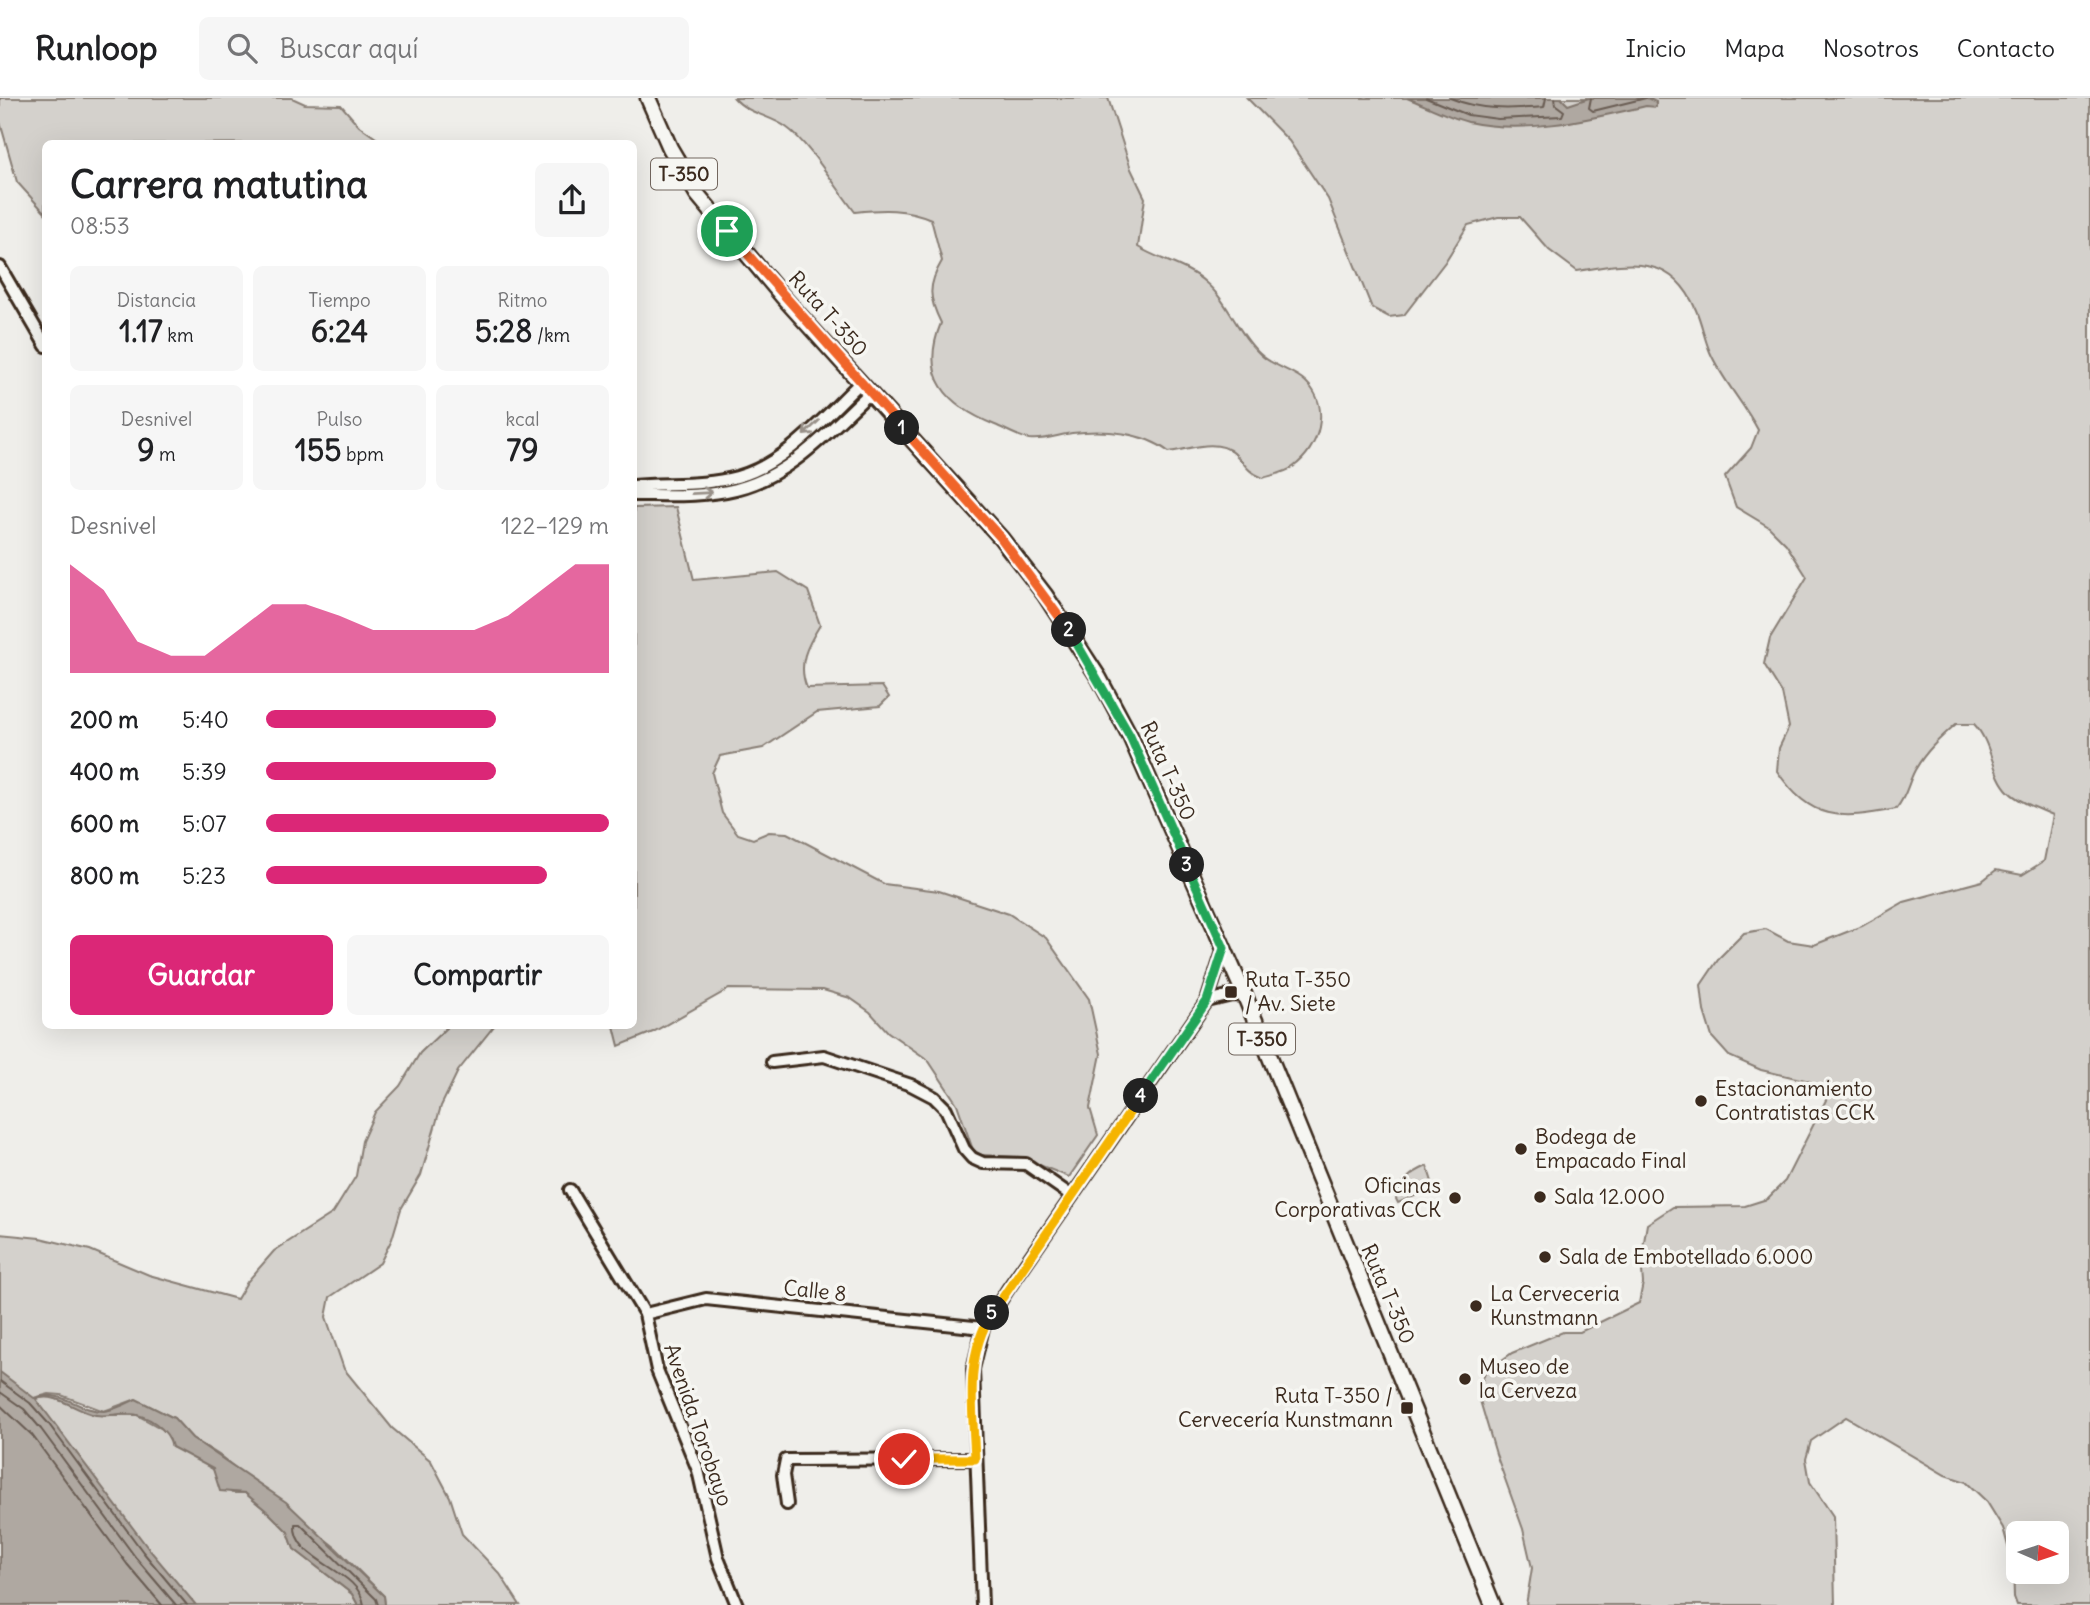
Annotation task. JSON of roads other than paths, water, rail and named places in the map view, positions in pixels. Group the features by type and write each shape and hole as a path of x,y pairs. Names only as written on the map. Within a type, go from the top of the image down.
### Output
{"main road":[{"name":"Ruta T-350","path":"648,98 670,148 697,194 783,297 1007,546 1082,649 1130,736 1245,996 1341,1238 1415,1408 1493,1605"}],"street":[{"path":"0,267 42,339"},
{"path":"637,486 720,480 751,472 792,445 866,387"},
{"path":"637,495 723,491 762,480 797,460 866,387"},
{"path":"982,1605 973,1368 983,1328 1207,1001 1224,948"},
{"path":"1207,1001 1232,995 1245,996"},
{"path":"772,1062 824,1056 911,1084 934,1097 946,1109 964,1149 972,1158 989,1164 1026,1164 1073,1196"},
{"name":"Avenida Torobayo","path":"570,1190 645,1314 657,1370 698,1470 718,1558 737,1605"},
{"name":"Calle 8","path":"645,1314 706,1299 983,1328"},
{"path":"787,1504 783,1475 786,1460 975,1459"}],"water":[{"path":"1407,98 1561,98 1568,105 1589,98 1647,98 1656,102 1656,107 1646,106 1557,124 1512,127 1468,122"},
{"path":"0,1372 34,1398 54,1396 86,1408 104,1411 136,1399 174,1418 192,1438 286,1502 384,1596 385,1605 358,1605 352,1594 294,1549 288,1532 269,1513 245,1493 220,1491 213,1469 172,1447 167,1434 156,1424 135,1415 96,1415 59,1400 44,1398 36,1399 148,1548 196,1605 0,1605"}],"place":[{"name":"Ruta T-350 / Av. Siete","path":"1231,992"},
{"name":"Estacionamiento Contratistas CCK","path":"1701,1101"},
{"name":"Bodega de Empacado Final","path":"1521,1149"},
{"name":"Sala 12.000","path":"1540,1197"},
{"name":"Oficinas Corporativas CCK","path":"1455,1198"},
{"name":"Sala de Embotellado 6.000","path":"1545,1257"},
{"name":"La Cerveceria Kunstmann","path":"1476,1306"},
{"name":"Museo de la Cerveza","path":"1465,1379"},
{"name":"Ruta T-350 / Cervecería Kunstmann","path":"1407,1408"}]}
